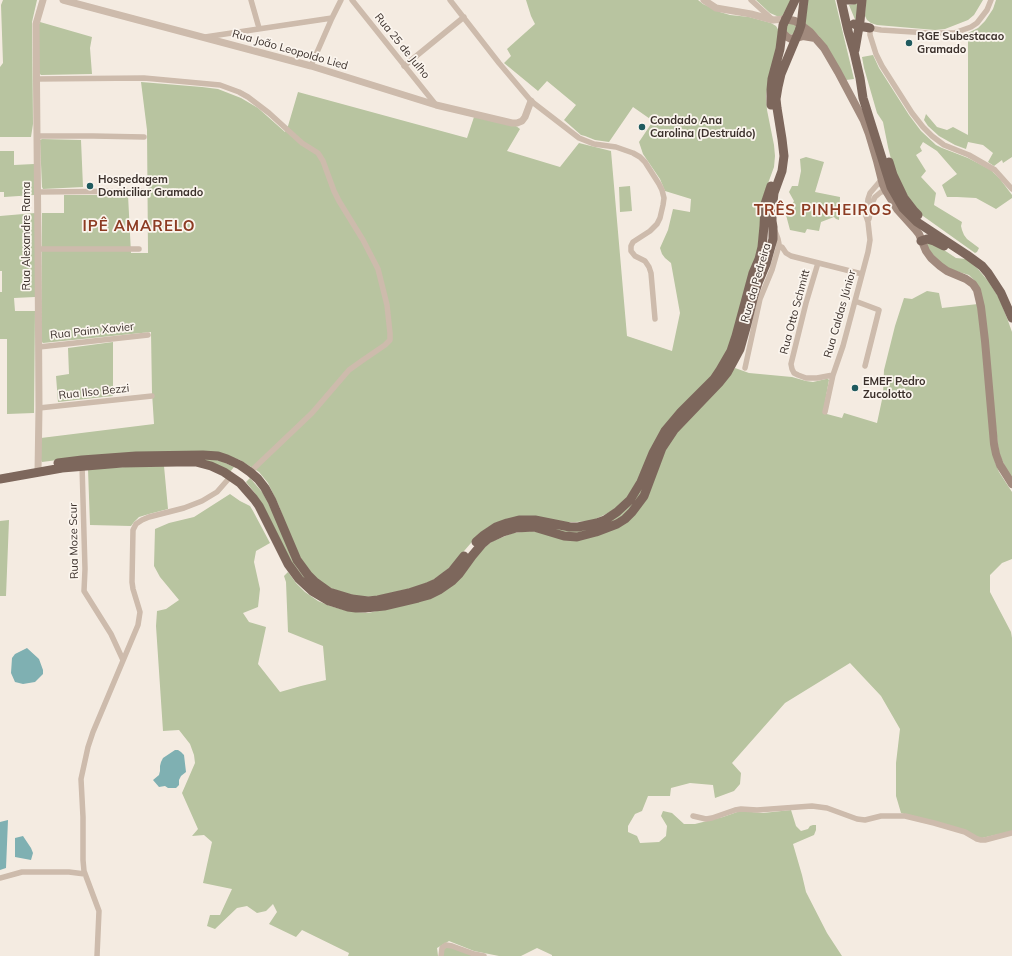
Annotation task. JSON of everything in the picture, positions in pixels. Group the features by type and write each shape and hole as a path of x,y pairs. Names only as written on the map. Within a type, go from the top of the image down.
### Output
{"main road":[{"path":"0,473 62,468 82,463 136,456 203,455 218,456 227,459 240,465 258,479 269,495 297,560 308,575 329,592 339,596 359,600 378,600 409,593 436,583 452,571 473,545 484,535 496,527 507,523 519,520 535,520 564,526 578,527 605,520 617,512 630,500 641,482 664,431 714,379 731,351 762,248 765,204 778,160 778,147 770,102 772,79 780,50 785,19 795,0"},
{"path":"82,463 196,462 211,466 232,476 251,494 259,506 288,564 299,580 312,591 329,601 348,607 365,608 384,606 429,595 452,581 482,544 495,536 510,530 534,527 570,537 585,535 608,528 625,519 638,506 644,496 649,486 658,457 667,439 727,373 740,349 758,283 769,267 774,227 772,221 772,211 774,193 782,171 784,156 776,99 781,74 801,25 804,0"},
{"path":"843,3 854,0"},
{"path":"854,52 862,0"},
{"path":"843,3 851,21 856,25 870,28"},
{"path":"843,3 863,98 891,187 903,208 917,222 982,266 1001,293 1012,318"},
{"path":"861,14 866,25 870,28"},
{"path":"785,19 795,21 801,25 824,48 864,121 878,161 886,191 897,209 919,234 926,251 940,266 947,271 966,279 973,284 977,290 981,307 985,341 994,444 1000,465 1012,484"},
{"path":"782,32 787,37 792,39 803,36 815,38"},
{"path":"765,216 768,221 769,231 765,258 769,267"},
{"path":"921,240 927,239 934,241 956,252 967,255"},
{"path":"232,476 240,465"},
{"path":"0,479 38,469"},
{"path":"240,483 248,476 250,472"}],"street":[{"name":"Rua Alexandre Rama","path":"38,469 39,347 36,24 43,0"},
{"name":"Rua João Leopoldo Lied","path":"63,0 72,1 311,66 436,104 512,123 522,121 531,101"},
{"path":"251,0 259,28"},
{"path":"311,66 341,0"},
{"name":"Rua 25 de Julho","path":"352,0 436,104"},
{"path":"450,0 531,101 579,138 594,144 633,153 645,162 662,190 664,198 663,205 657,224 650,231 633,242 631,251 635,256 645,261 649,267 651,273 655,318"},
{"path":"704,0 716,8 773,20 785,19"},
{"path":"751,0 773,20 782,32"},
{"path":"991,0 987,10 977,23 971,27 954,33 929,33 870,28 870,35 876,54 882,66 923,128 944,145 969,155 995,170 1012,190"},
{"path":"404,66 464,17"},
{"path":"202,37 332,18"},
{"path":"36,79 144,78 220,85 248,97 302,143 318,153 323,161 339,201 364,240 378,269 387,305 390,340 385,346 349,370 312,413 250,472"},
{"path":"37,136 144,137"},
{"path":"870,200 870,193 882,179"},
{"path":"38,192 143,191"},
{"path":"870,200 881,192 886,191"},
{"name":"Rua Caldas Júnior","path":"825,412 833,376 843,346 868,252 870,240 866,216 870,200"},
{"name":"Rua da Pedreira","path":"745,368 760,299 769,267 779,246 774,227"},
{"path":"779,246 791,256 862,274"},
{"path":"38,249 139,249"},
{"name":"Rua Otto Schmitt","path":"818,263 806,303 791,364 794,373 806,378 833,376"},
{"path":"855,301 879,310 865,366"},
{"name":"Rua Paim Xavier","path":"39,347 148,335"},
{"name":"Rua Ilso Bezzi","path":"39,408 152,396"},
{"name":"Rua Moze Scur","path":"82,463 85,569 84,591 107,628 123,660"},
{"path":"97,956 99,911 85,874 83,860 83,817 80,779 88,747 138,625 140,612 132,582 133,530 136,524 149,517 184,508 202,501 217,492 232,476"},
{"path":"693,816 712,818 741,809 757,810 812,806 827,808 857,819 865,820 881,816 905,816 965,832 981,840 1012,833"},
{"path":"0,878 22,872 69,872 85,874"},
{"path":"441,956 442,948 446,945 484,956"}],"green space":[{"path":"3,0 37,0 32,22 33,124 31,137 0,137 0,67 3,63 1,5"},
{"path":"526,0 698,0 720,12 730,15 749,17 771,23 776,26 779,31 780,36 768,82 766,96 767,110 774,145 774,167 763,197 758,248 732,339 725,357 639,478 626,499 615,509 591,521 497,522 477,536 452,565 431,581 416,587 378,596 364,597 349,595 328,587 310,573 295,549 279,506 268,483 259,472 240,460 228,456 81,457 42,462 41,438 154,424 151,332 43,343 41,341 42,213 64,213 64,195 128,195 131,253 148,253 147,130 141,82 218,89 241,98 258,108 285,132 298,92 467,138 474,117 516,126 520,129 507,151 560,167 579,143 611,151 627,336 672,351 680,313 671,263 662,254 660,248 668,230 673,209 690,212 691,199 665,191 660,179 643,154 639,142 653,121 633,107 609,142 595,140 581,135 564,120 576,105 547,81 538,91 504,63 511,56 507,49 535,24"},
{"path":"756,0 791,0 782,16 779,17 770,13"},
{"path":"808,0 835,0 854,79 846,80 819,36 805,23"},
{"path":"866,0 983,0 974,15 968,20 945,29 935,30 877,25 871,23 865,16"},
{"path":"996,0 1012,0 1012,157 1003,163 1002,160 994,166 988,162 993,153 983,145 968,142 966,149 955,145 939,136 924,120 926,114 937,127 947,130 953,127 968,135 968,33 978,28 985,21 993,9"},
{"path":"859,1 856,22 849,5 855,4"},
{"path":"40,22 92,37 90,48 92,74 41,75 39,73 38,26"},
{"path":"789,24 793,24 795,25 795,33 789,34 786,31 786,27"},
{"path":"873,55 879,68 921,131 936,145 968,158 991,170 1012,195 1012,198 996,209 976,198 947,197 942,185 957,174 937,151 923,142 920,147 922,151 916,155 926,171 921,177 936,193 934,205 962,222 961,226 964,235 979,248 977,252 975,253 916,211 894,171 883,122 877,113 862,57"},
{"path":"40,140 81,140 83,187 43,189"},
{"path":"0,151 14,151 14,165 34,164 34,195 4,197 4,192 0,192"},
{"path":"806,157 824,162 815,192 840,197 839,220 834,217 821,222 819,231 807,229 805,233 790,230 786,215 794,201 789,192 792,186 798,186 801,171 800,159"},
{"path":"630,186 632,211 620,212 619,187"},
{"path":"35,213 35,297 14,298 15,311 35,311 34,413 7,414 7,339 0,339 0,292 2,292 2,271 0,271 0,216"},
{"path":"767,229 766,241 763,264 752,290 740,340 733,357 718,381 673,426 667,435 656,456 642,494 635,505 626,514 612,522 582,533 564,533 542,526 523,524 510,526 525,523 532,523 568,530 585,529 603,523 618,514 631,502 642,487 654,455 667,433 673,425 718,378 729,362 736,346 751,288 765,247"},
{"path":"926,243 935,244 956,258 966,259 978,269 999,298 1007,318 1012,332 1012,479 999,453 979,287 969,275 949,269 932,256"},
{"path":"927,291 939,293 942,308 978,304 995,462 999,472 1012,492 1012,559 1002,563 990,575 990,592 1011,632 1012,638 1012,831 982,838 901,813 896,796 896,763 900,729 881,696 850,663 785,703 732,763 741,773 740,784 734,791 715,798 713,785 690,783 671,788 670,796 648,796 642,811 635,814 628,826 628,832 637,836 640,843 659,842 666,836 667,826 661,816 663,811 672,813 684,824 695,824 740,811 763,813 791,810 796,826 801,831 808,829 810,826 816,825 814,835 793,844 806,892 827,933 842,956 552,956 537,948 521,956 499,956 474,951 449,941 437,948 438,956 348,956 349,953 302,930 296,937 269,924 277,912 273,904 266,911 257,913 247,906 237,908 215,929 207,926 210,915 220,915 232,889 203,883 212,842 204,835 192,836 198,829 182,793 195,763 194,755 190,744 179,730 163,731 156,626 157,611 166,609 179,600 160,577 154,566 155,529 169,523 194,517 230,494 250,506 270,543 256,551 254,562 260,589 258,607 243,613 249,622 266,627 258,664 280,692 326,680 323,646 288,632 286,582 284,576 288,572 305,592 318,601 344,610 368,613 427,599 485,547 493,541 513,533 531,531 566,539 629,519 671,439 735,368 749,373 792,377 813,382 828,379 823,413 842,418 844,413 877,423 883,395 884,370 904,298 912,299"},
{"path":"113,342 113,396 58,402 56,376 69,374 68,348"},
{"path":"207,458 221,461 234,467 230,472 215,464 110,460"},
{"path":"164,466 168,509 139,517 131,526 90,525 88,469"},
{"path":"250,478 263,493 276,519 292,559 298,569 324,593 341,600 358,604 342,602 329,597 309,584 297,572 285,552 259,499 246,482"},
{"path":"9,520 6,596 0,596 0,521"},
{"path":"510,526 498,531 479,544 452,576 442,585 425,593 374,604 434,587 451,576 484,538 497,530"},
{"path":"451,947 475,956 442,956 445,948"}],"water":[{"path":"27,648 39,659 43,674 35,682 23,684 15,682 11,673 12,658 15,654"},
{"path":"175,750 178,750 184,755 186,772 181,776 179,785 176,788 168,788 165,786 159,787 153,780 159,775 163,758"},
{"path":"8,820 6,868 0,870 0,822"},
{"path":"23,836 33,853 31,860 15,857 15,838"}],"place":[{"name":"RGE Subestacao Gramado","path":"909,43"},
{"name":"Condado Ana Carolina (Destruído)","path":"642,127"},
{"name":"Hospedagem Domiciliar Gramado","path":"90,186"},
{"name":"EMEF Pedro Zucolotto","path":"855,388"}],"district":[{"name":"TRÊS PINHEIROS","path":"823,210"},
{"name":"IPÊ AMARELO","path":"139,226"}]}
